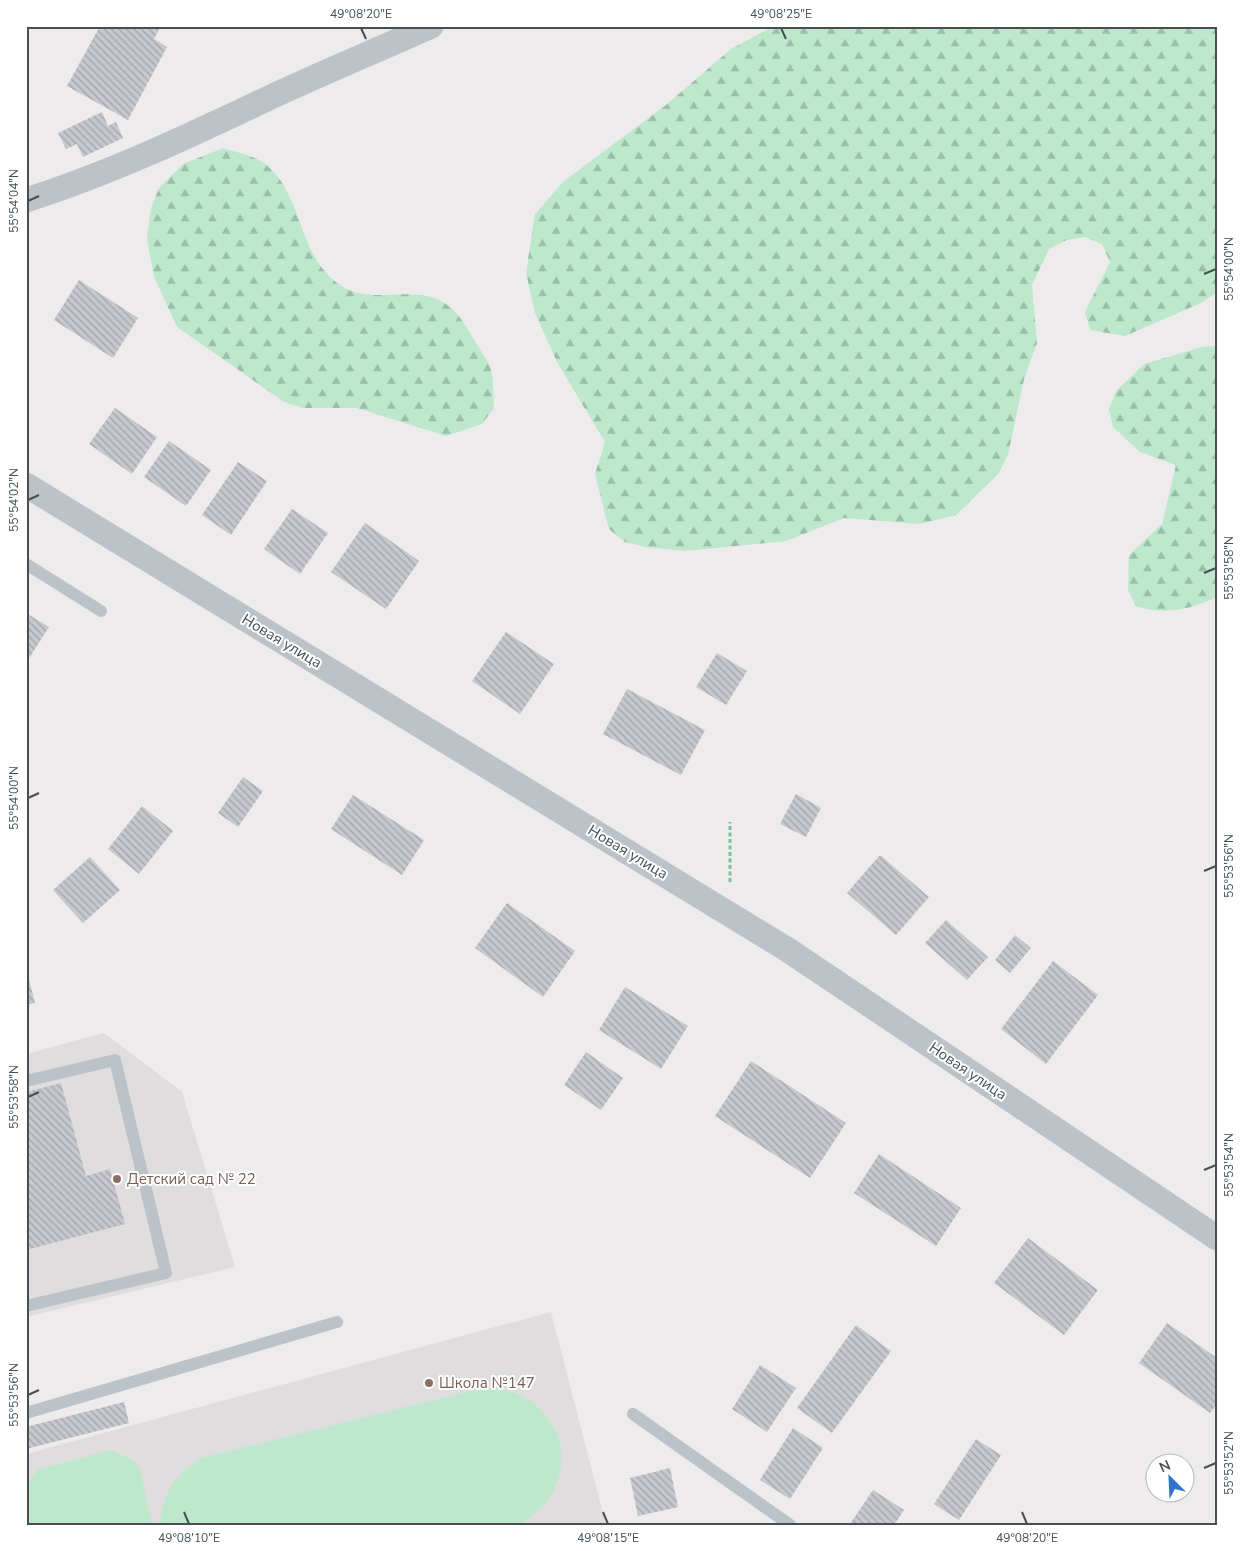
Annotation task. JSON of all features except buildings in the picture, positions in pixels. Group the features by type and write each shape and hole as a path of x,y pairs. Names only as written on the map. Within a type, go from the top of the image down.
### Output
{"street":[{"path":"26,200 67,187 175,143 273,96 431,26"},
{"name":"Новая улица","path":"26,485 788,950 1217,1238"}],"lane":[{"path":"26,564 101,611"},
{"path":"26,1081 115,1060 166,1273 26,1306"},
{"path":"26,1413 337,1322"},
{"path":"633,1414 790,1525"}],"path":[{"path":"727,913 730,878 730,822"}],"shaded area":[{"name":"Детский сад № 22","path":"104,1033 182,1092 235,1267 26,1317 26,1054"},
{"name":"Школа №147","path":"551,1312 606,1525 26,1525 26,1454"}],"green space":[{"path":"774,26 1217,26 1217,292 1201,303 1125,336 1090,330 1085,312 1110,262 1102,244 1085,237 1067,240 1049,249 1032,285 1037,343 1024,379 1008,455 999,473 956,515 920,524 844,518 786,541 685,551 645,547 625,542 609,529 595,474 605,442 557,362 535,313 526,273 535,214 564,181 666,105 731,49"},
{"path":"223,148 258,160 274,173 284,186 318,263 340,285 362,294 409,294 432,297 441,301 455,312 466,326 490,366 493,381 494,408 482,424 446,436 357,408 303,408 284,402 177,327 154,277 147,239 151,208 159,188 183,164"},
{"path":"1217,346 1217,597 1177,610 1146,609 1136,606 1128,590 1129,555 1162,524 1176,465 1140,452 1113,427 1109,409 1116,391 1144,364 1202,347"},
{"path":"486,1387 513,1392 535,1404 550,1422 559,1442 561,1464 555,1486 542,1507 520,1524 160,1525 164,1504 172,1486 184,1471 201,1458"},
{"path":"111,1450 134,1461 140,1469 152,1525 31,1525 26,1503 26,1488 39,1469"}],"place":[{"name":"Детский сад № 22","path":"117,1179"},
{"name":"Школа №147","path":"429,1383"}]}
